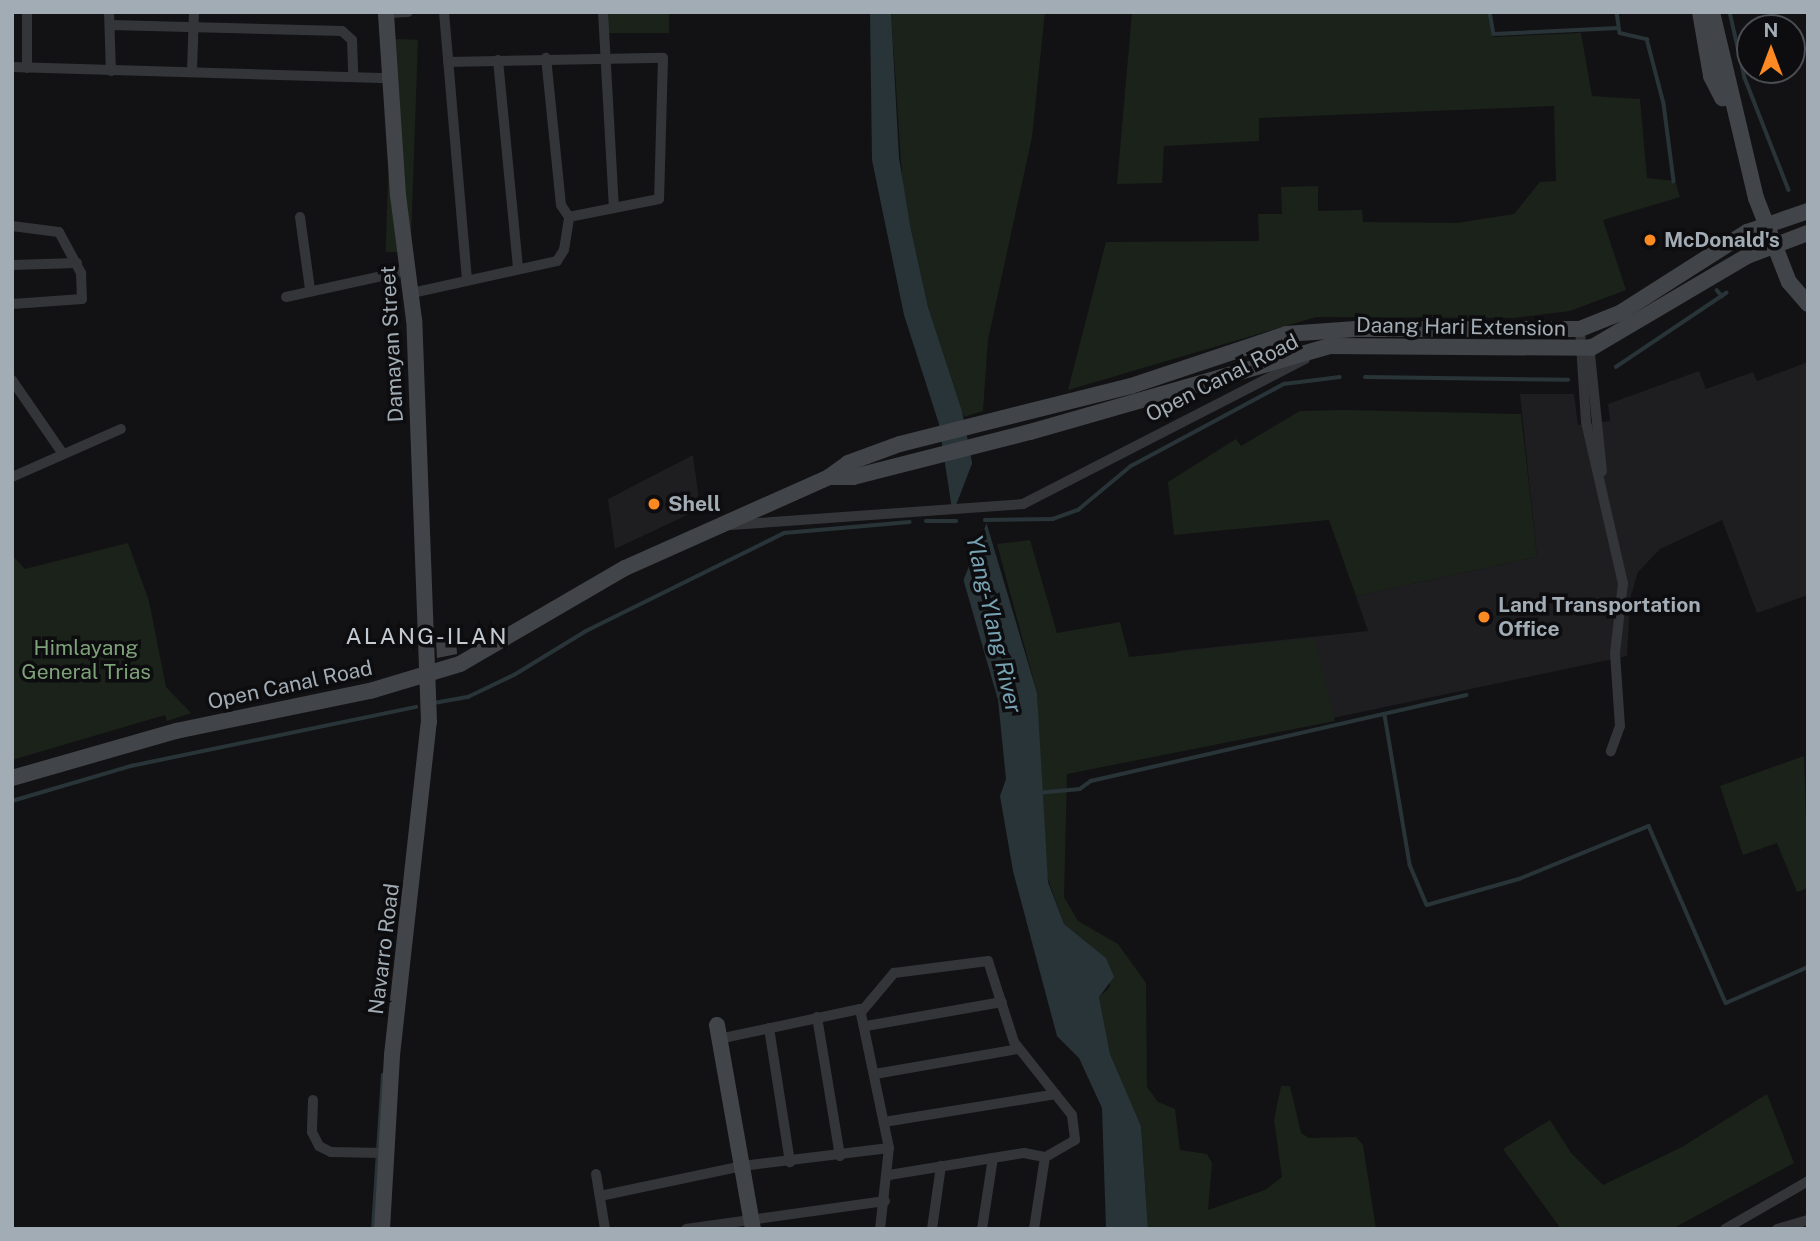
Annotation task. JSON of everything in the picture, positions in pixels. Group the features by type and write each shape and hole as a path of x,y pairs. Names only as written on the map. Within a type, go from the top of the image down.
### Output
{"main road":[{"path":"1700,12 1712,76 1734,123"},
{"path":"1712,12 1734,123 1773,245 1789,282 1808,304"},
{"name":"Damayan Street","path":"386,13 389,78 412,293 427,675"},
{"path":"1766,223 1808,211"},
{"name":"Daang Hari Extension","path":"1580,329 1620,313 1766,223"},
{"path":"1584,349 1773,245 1808,233"},
{"name":"Open Canal Road","path":"828,477 853,477 926,455 1286,334 1356,329 1580,329"},
{"name":"Daang Hari Extension","path":"1329,346 1584,349"},
{"name":"Open Canal Road","path":"12,778 176,731 427,675 476,658 625,568 713,526 828,477 848,463 923,439 997,432 1329,346"},
{"name":"Navarro Road","path":"380,1227 377,1153 428,746 427,675"},
{"path":"718,1032 752,1222"}],"street":[{"path":"27,12 27,68"},
{"path":"109,12 110,71"},
{"path":"192,71 194,12"},
{"path":"386,13 408,12"},
{"path":"444,12 467,279"},
{"path":"603,12 602,57 614,207"},
{"path":"110,24 349,32 353,74"},
{"path":"448,62 546,58 663,58 659,199 569,216"},
{"path":"546,58 561,205 569,216"},
{"path":"498,60 518,269"},
{"path":"12,67 353,74 389,78"},
{"path":"412,293 557,261 569,216"},
{"path":"300,218 310,289"},
{"path":"12,226 54,228 77,264 80,302 12,304"},
{"path":"12,265 77,264"},
{"path":"286,297 310,289 410,270"},
{"path":"1580,329 1603,501 1623,583 1615,653 1620,726 1611,751"},
{"name":"Open Canal Road","path":"713,526 1007,507 1049,492 1329,346"},
{"path":"12,380 63,454"},
{"path":"12,477 121,429"},
{"path":"718,1032 769,1028 817,1017 862,1011 894,973 976,959 988,961 1018,1049 1072,1115 1075,1140 1045,1157 1024,1153 888,1175"},
{"path":"866,1026 1002,1002"},
{"path":"862,1011 889,1148 880,1229"},
{"path":"817,1017 840,1156"},
{"path":"769,1028 790,1162"},
{"path":"875,1074 1018,1049"},
{"path":"884,1122 1056,1094"},
{"path":"313,1100 312,1132 318,1146 331,1152 377,1153"},
{"path":"600,1196 742,1166 889,1148"},
{"path":"1034,1229 1045,1157"},
{"path":"982,1229 993,1158"},
{"path":"932,1229 941,1166"},
{"path":"596,1174 605,1229"},
{"path":"1725,1229 1808,1181"},
{"path":"686,1229 752,1222 885,1201"},
{"path":"1777,1229 1808,1220"}],"shaded area":[{"path":"1808,362 1808,595 1757,613 1722,520 1660,549 1638,572 1630,599 1627,656 1067,774 1177,651 1368,631 1356,596 1537,557 1520,394 1574,394 1578,425 1610,421 1608,404 1699,371 1706,389 1753,372 1757,381"},
{"name":"Shell","path":"693,455 700,509 615,549 608,499"}],"green space":[{"path":"606,12 669,12 669,33 606,33"},
{"path":"891,12 1045,12 1032,137 988,340 983,411 964,417 928,307 903,192"},
{"path":"1132,12 1491,12 1493,37 1581,33 1592,96 1640,99 1647,178 1675,181 1680,197 1603,220 1626,290 1570,311 1515,318 1316,317 1068,390 1106,242 1259,241 1258,214 1282,214 1281,187 1318,186 1318,211 1362,210 1363,222 1457,223 1514,214 1540,182 1556,181 1554,106 1259,118 1259,141 1164,146 1162,183 1117,184"},
{"path":"393,39 418,40 411,253 386,252"},
{"path":"1300,411 1521,414 1537,557 1356,596 1329,520 1174,535 1168,482 1236,439 1241,446"},
{"path":"1030,540 1057,633 1120,622 1129,657 1314,638 1335,721 1067,774 1064,897 1078,921 1118,944 1146,983 1147,1087 1158,1102 1175,1109 1180,1150 1207,1154 1212,1163 1208,1210 1265,1190 1282,1177 1274,1120 1281,1086 1290,1086 1301,1133 1309,1138 1356,1137 1363,1145 1376,1229 1148,1229 1141,1126 1110,1054 1099,997 1110,987 1106,958 1064,924 1044,868 1037,693 997,544"},
{"name":"Himlayang General Trias","path":"128,543 149,601 166,687 191,713 167,721 165,715 12,760 12,555 25,569"},
{"path":"1804,756 1808,888 1797,892 1777,843 1743,855 1720,786"},
{"path":"1767,1094 1794,1163 1672,1229 1561,1229 1503,1149 1550,1120 1571,1153 1603,1185 1682,1147"}],"water":[{"name":"Ylang-Ylang River","path":"870,12 891,12 899,158 910,225 928,307 962,411 979,498 1037,693 1048,882 1064,924 1106,958 1114,977 1099,997 1110,1054 1141,1126 1148,1229 1106,1229 1102,1108 1079,1058 1057,1036 1013,871 1000,796 1006,779 998,700 962,575 939,424 904,315 872,160"}],"pier":[{"path":"975,456 990,515 961,586 948,526"}],"building":[{"path":"456,639 457,654 437,658 436,640"}],"waterway":[{"path":"1490,12 1494,34 1618,28"},
{"path":"1617,12 1620,33 1647,39 1664,104 1674,181"},
{"path":"1730,12 1745,78 1789,190"},
{"path":"1717,290 1722,296"},
{"path":"1616,367 1726,293"},
{"path":"985,520 1053,519 1078,510 1131,466 1284,384 1340,377"},
{"path":"1365,377 1568,380"},
{"path":"926,521 956,521"},
{"path":"434,703 468,697 514,675 586,631 784,533 910,522"},
{"path":"1037,793 1080,789 1091,781 1466,695"},
{"path":"12,801 131,766 416,707"},
{"path":"1385,715 1410,865 1427,905 1519,879 1649,826 1726,1003 1808,967"},
{"path":"373,1229 383,1075"}],"place":[{"name":"McDonald's","path":"1650,240"},
{"name":"Shell","path":"654,504"},
{"name":"Land Transportation Office","path":"1484,617"}],"district":[{"name":"ALANG-ILAN","path":"427,636"}]}
